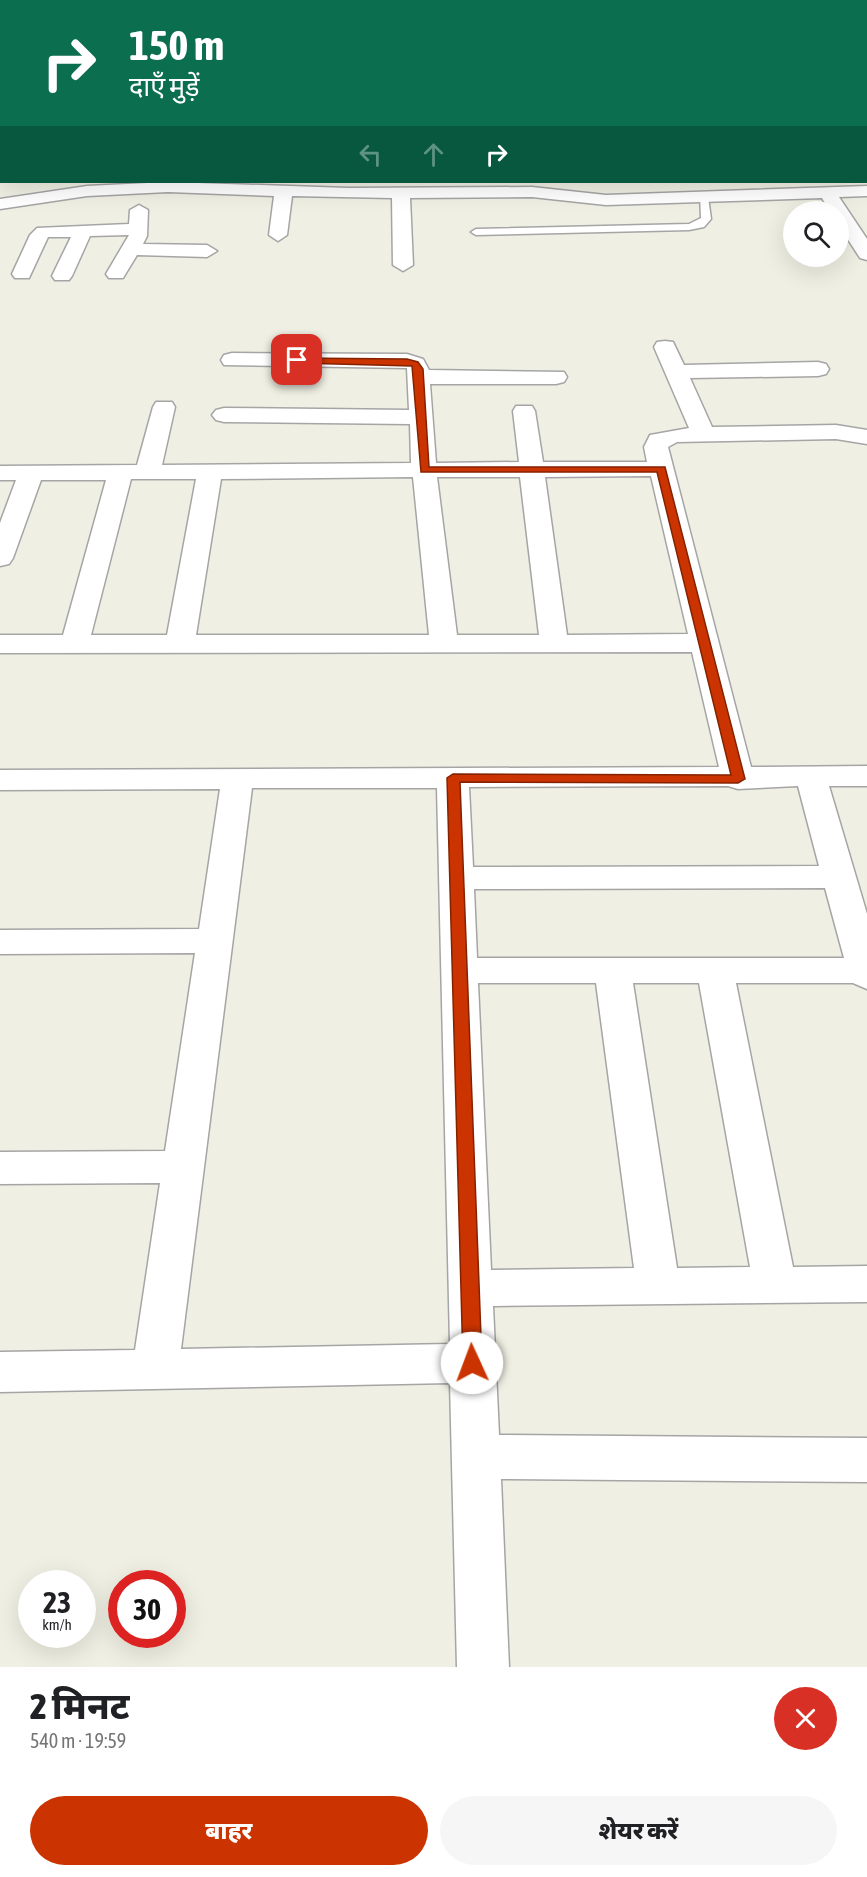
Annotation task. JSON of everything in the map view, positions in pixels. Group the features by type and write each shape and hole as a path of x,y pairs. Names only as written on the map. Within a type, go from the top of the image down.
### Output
{"street":[{"path":"116,274 132,249 139,229 138,185"},
{"path":"0,204 138,185 258,185 284,190 349,187 401,193 440,187 532,192 606,200 867,191"},
{"path":"278,235 284,190"},
{"path":"827,192 867,254"},
{"path":"401,193 404,265"},
{"path":"22,274 39,235 44,232 139,229"},
{"path":"62,276 84,230"},
{"path":"132,249 207,250"},
{"path":"666,347 703,434"},
{"path":"232,360 407,361 415,364 419,377 424,470 444,641"},
{"path":"676,372 818,369"},
{"path":"419,377 556,377"},
{"path":"148,471 164,407"},
{"path":"524,411 554,641"},
{"path":"224,415 421,417"},
{"path":"738,779 661,469 656,447 658,440 676,435 836,432 867,437"},
{"path":"0,473 661,469"},
{"path":"75,644 121,471"},
{"path":"180,643 210,471"},
{"path":"0,558 6,529 31,473"},
{"path":"0,644 444,641 704,643"},
{"path":"0,780 738,779 867,776"},
{"path":"459,971 715,970 866,973 811,777"},
{"path":"453,778 483,1667"},
{"path":"155,1370 237,779"},
{"path":"456,878 839,877"},
{"path":"0,942 215,941"},
{"path":"715,970 774,1284"},
{"path":"613,971 658,1286"},
{"path":"0,1168 183,1167"},
{"path":"470,1288 867,1284"},
{"path":"0,1372 472,1363"},
{"path":"476,1457 867,1460"}],"lane":[{"path":"476,232 689,227 700,225 706,219 703,197"}],"route":[{"path":"297,360 407,361 415,364 418,369 424,470 661,469 738,779 453,778 472,1363"}]}
